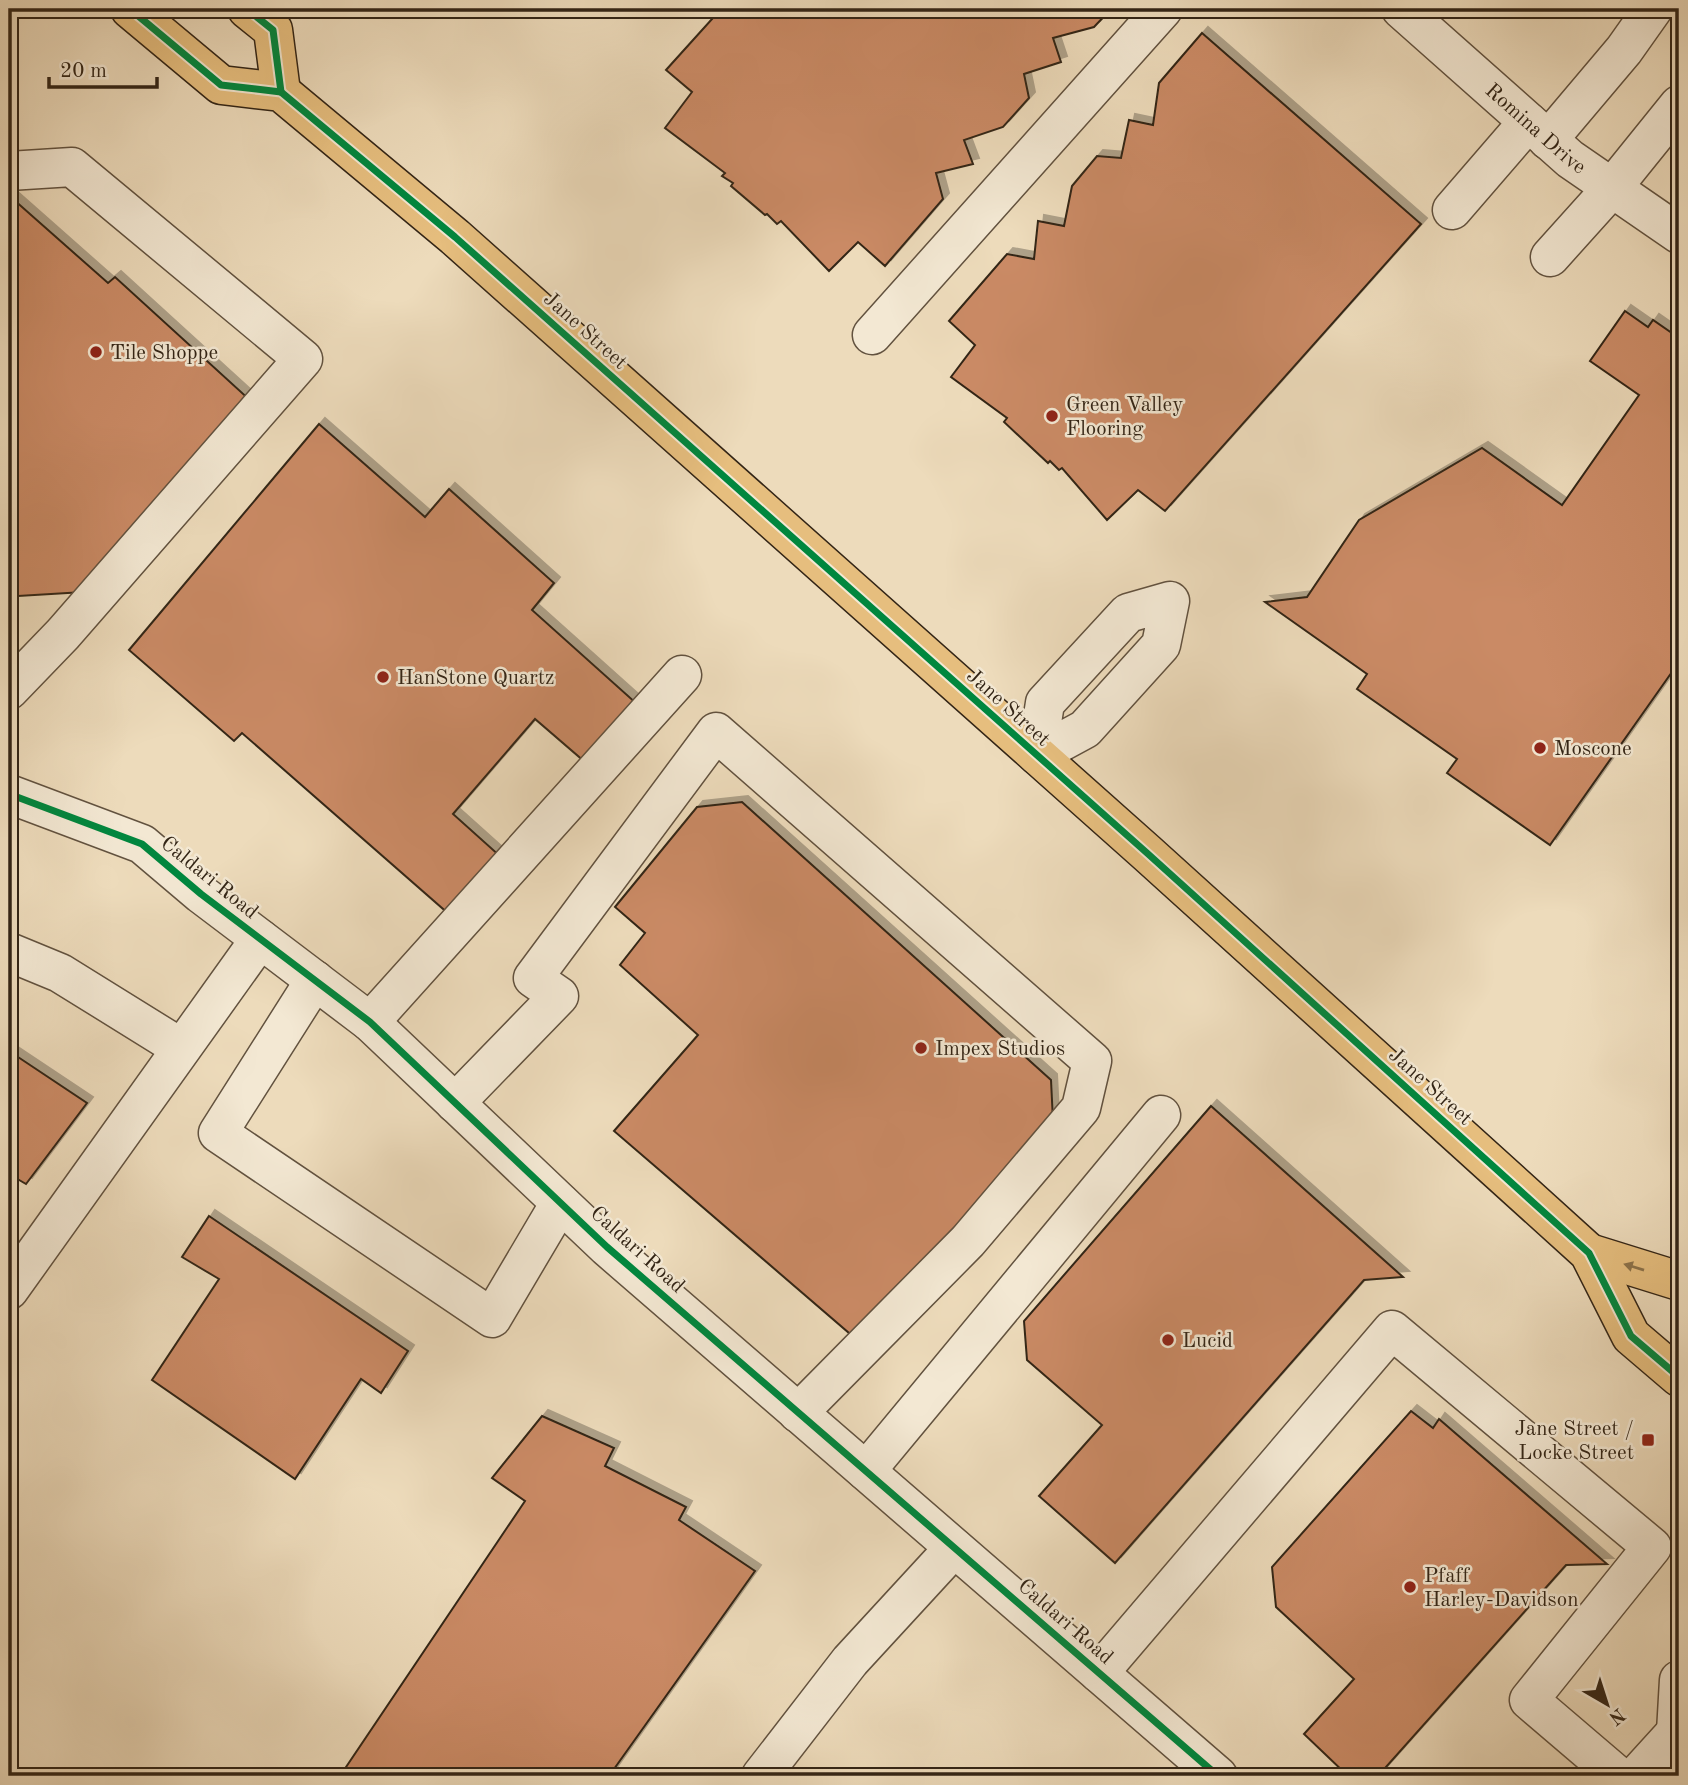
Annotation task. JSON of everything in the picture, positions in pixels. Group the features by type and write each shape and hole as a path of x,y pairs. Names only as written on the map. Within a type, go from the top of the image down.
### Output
{"main road":[{"path":"130,9 220,85 281,92 273,30 247,9"},
{"name":"Jane Street","path":"281,92 455,237 1037,755 1589,1253 1631,1336 1679,1377"},
{"name":"Jane Street","path":"1589,1253 1679,1281"}],"street":[{"path":"872,335 1163,9"},
{"name":"Romina Drive","path":"1401,9 1570,159 1679,234"},
{"path":"1452,210 1624,50 1653,9"},
{"path":"1550,257 1612,188 1679,105"},
{"path":"9,171 72,167 303,359 63,634 9,690"},
{"path":"370,1022 682,675"},
{"path":"455,1103 559,996 533,978 716,732 1092,1061 1081,1108 968,1241 798,1413"},
{"name":"Caldari Road","path":"9,794 142,844 260,939 370,1022 607,1247 1217,1776"},
{"path":"9,1290 260,939"},
{"path":"9,952 60,973 181,1048"},
{"path":"315,980 218,1133 492,1318 560,1203"},
{"path":"866,1471 1161,1115"},
{"path":"1099,1673 1392,1330 1652,1547 1529,1700 1618,1776"},
{"path":"761,1776 850,1661 954,1548"},
{"path":"1636,1776 1677,1731 1679,1681"}],"building":[{"path":"721,9 1111,9 1094,27 1053,38 1061,62 1024,74 1029,98 1003,127 964,140 973,164 936,173 943,199 885,266 858,242 829,271 781,221 777,224 765,215 731,186 733,183 722,176 725,173 665,128 692,92 666,70"},
{"path":"1202,33 1421,224 1165,511 1138,490 1107,520 1062,468 1059,470 1050,461 1048,463 1004,422 1007,418 951,377 975,345 949,321 1007,254 1034,259 1038,221 1064,226 1072,186 1097,156 1121,158 1129,120 1153,125 1159,83"},
{"path":"13,199 108,283 115,277 252,402 84,592 18,596 9,588 9,204"},
{"path":"1625,311 1648,327 1653,320 1679,338 1679,662 1550,845 1447,773 1457,759 1357,689 1367,674 1265,602 1307,597 1359,520 1482,448 1562,505 1639,395 1590,361"},
{"name":"HanStone Quartz","path":"319,424 425,517 449,489 554,583 532,610 637,704 585,762 535,719 453,814 501,857 450,915 242,733 234,741 129,650"},
{"path":"742,802 1051,1080 1053,1121 856,1339 614,1131 698,1035 620,965 645,933 615,907 697,807"},
{"path":"9,1051 87,1103 26,1184 9,1174"},
{"name":"Lucid","path":"1211,1106 1403,1277 1364,1280 1115,1563 1039,1496 1102,1425 1027,1360 1024,1321"},
{"path":"209,1216 408,1351 381,1393 361,1379 295,1479 152,1380 219,1279 182,1257"},
{"name":"Pfaff Harley-Davidson","path":"1411,1411 1433,1428 1439,1419 1607,1564 1566,1565 1378,1776 1348,1776 1304,1734 1354,1679 1276,1607 1272,1567"},
{"path":"542,1416 614,1448 605,1466 686,1507 679,1520 755,1571 609,1776 340,1776 525,1501 492,1478"}],"cycle path":[{"path":"130,9 221,85 281,92 455,237 1147,853 1589,1253 1631,1336 1679,1377"},
{"path":"247,9 273,30 281,92"},
{"path":"9,794 142,844 201,894 370,1022 607,1247 1218,1776"}],"place":[{"name":"Tile Shoppe","path":"96,352"},
{"name":"Green Valley Flooring","path":"1052,416"},
{"name":"HanStone Quartz","path":"383,677"},
{"name":"Moscone","path":"1540,748"},
{"name":"Impex Studios","path":"921,1048"},
{"name":"Lucid","path":"1168,1340"},
{"name":"Jane Street / Locke Street","path":"1648,1440"},
{"name":"Pfaff Harley-Davidson","path":"1410,1587"}]}
